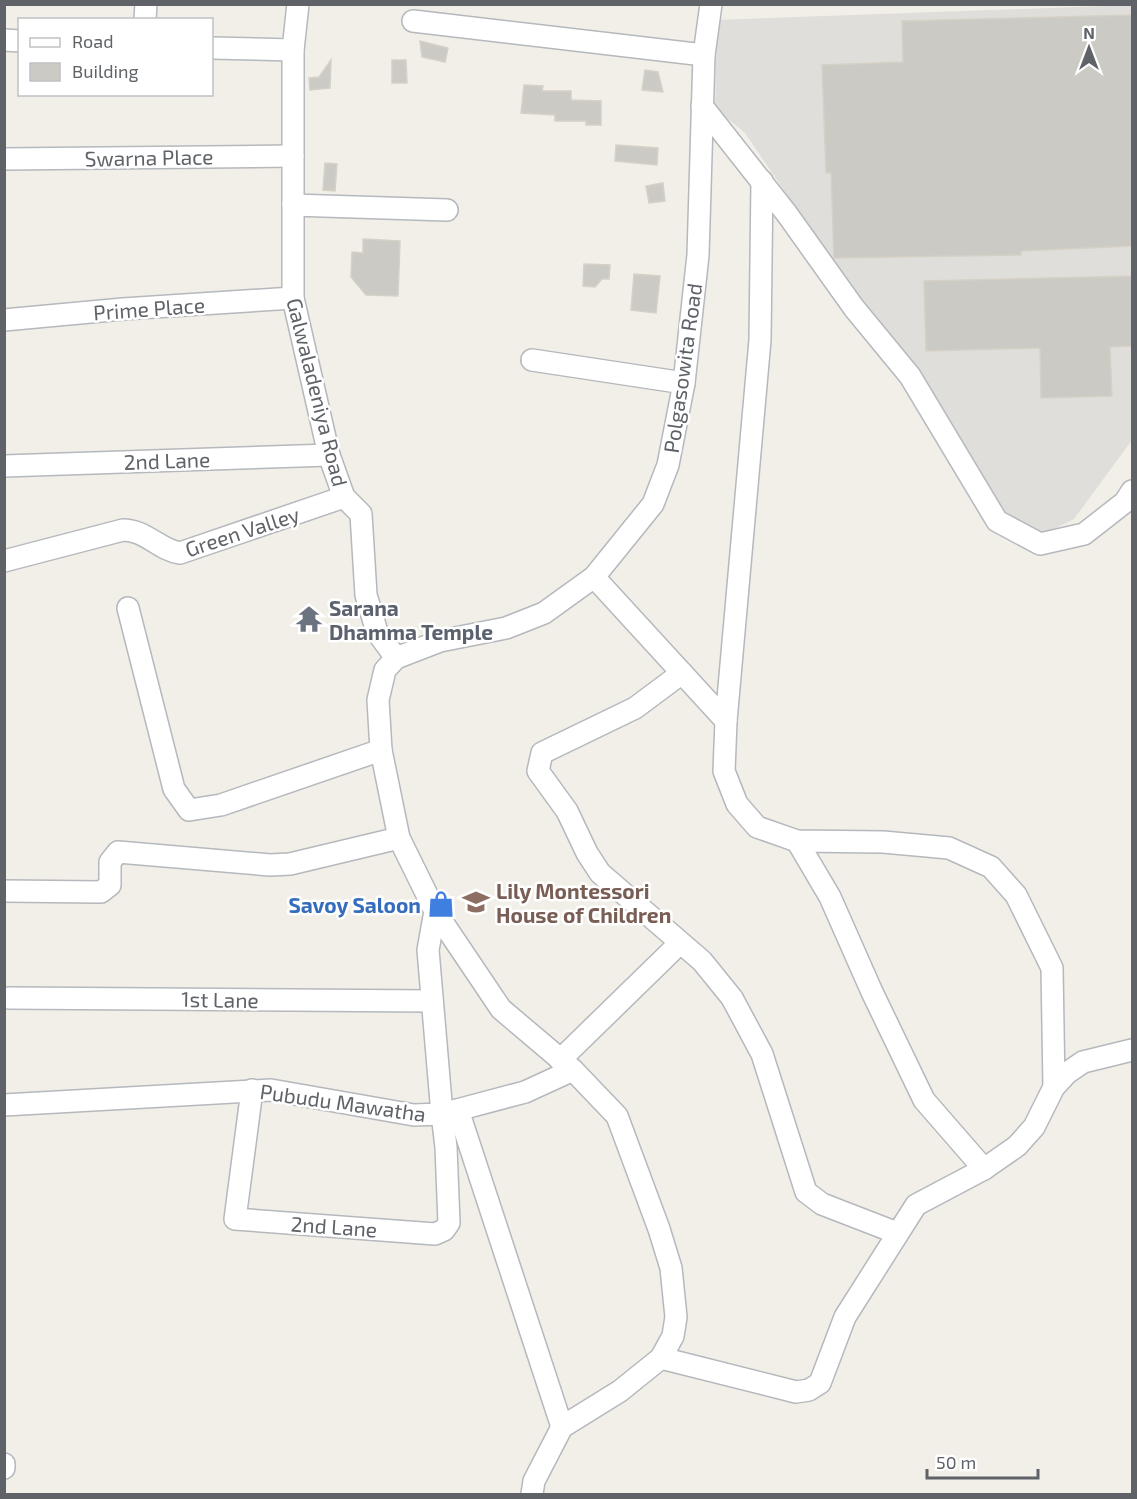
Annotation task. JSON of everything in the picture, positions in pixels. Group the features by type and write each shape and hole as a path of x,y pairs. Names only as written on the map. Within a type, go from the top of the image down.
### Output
{"street":[{"name":"Galwaladeniya Road","path":"298,4 293,50 293,298 329,454 344,497 361,514 366,595 377,632 396,658"},
{"name":"Polgasowita Road","path":"396,658 440,641 506,628 544,613 594,577 653,504 668,465 684,383 698,255 704,55 711,4"},
{"path":"413,21 704,55"},
{"path":"213,48 293,50"},
{"path":"702,106 762,181 854,308 910,376 998,521 1040,544 1084,534 1125,502 1132,491"},
{"name":"Swarna Place","path":"4,159 293,156"},
{"path":"762,181 760,340 726,721 724,771 737,804 757,827 796,841 884,842 949,848 991,867 1016,895 1052,968 1054,1087"},
{"path":"293,205 447,210"},
{"name":"Prime Place","path":"4,320 123,309 293,298"},
{"path":"532,360 684,383"},
{"name":"2nd Lane","path":"4,466 329,454"},
{"name":"Green Valley","path":"4,561 123,530 141,533 172,552 180,552 344,497"},
{"path":"594,577 726,721"},
{"path":"128,608 174,789 189,810 221,805 381,750"},
{"path":"396,658 385,670 378,700 381,750 399,838 435,911 501,1010 567,1065 617,1116 671,1268 676,1317 673,1336 661,1358 620,1391 562,1427 534,1481 532,1494"},
{"path":"682,673 635,708 542,753 538,771 567,811 587,853 600,873 702,961 732,998 762,1054 806,1192 822,1204 897,1233"},
{"path":"4,891 101,892 110,885 110,862 118,852 270,865 290,864 399,838"},
{"path":"796,841 830,897 872,992 924,1100 984,1169"},
{"name":"Pubudu Mawatha","path":"4,1105 252,1090 295,1093 414,1115 450,1112 432,1001 428,950 435,911"},
{"path":"562,1427 450,1112 525,1092 567,1065 680,943"},
{"name":"1st Lane","path":"8,998 432,1001"},
{"path":"661,1358 796,1392 809,1390 820,1383 845,1317 916,1205 984,1169 1017,1146 1034,1127 1054,1087 1066,1073 1083,1062 1132,1050"},
{"name":"2nd Lane","path":"252,1090 235,1219 435,1234 444,1230 449,1223 446,1147 450,1112"}],"shaded area":[{"path":"1132,5 1132,440 1074,519 1044,534 1015,536 947,430 745,133 715,108 717,20"}],"building":[{"path":"1132,15 1132,246 1021,251 1021,255 834,258 831,173 826,173 822,65 903,62 902,21"},
{"path":"420,41 448,48 445,62 422,57"},
{"path":"331,60 330,88 310,90 309,78 319,77"},
{"path":"392,60 406,60 407,83 392,83"},
{"path":"645,70 658,72 663,92 642,90"},
{"path":"524,85 543,86 542,91 571,91 571,100 601,101 601,125 586,125 586,121 555,121 555,115 521,113"},
{"path":"616,145 658,148 657,165 615,161"},
{"path":"325,163 337,164 335,191 323,190"},
{"path":"663,183 665,201 649,203 646,186"},
{"path":"363,239 400,241 398,296 366,295 351,277 352,252 363,253"},
{"path":"584,264 610,265 609,279 602,279 595,287 583,286"},
{"path":"634,274 660,276 656,313 631,310"},
{"path":"1132,276 1132,346 1110,347 1112,396 1041,398 1040,348 926,351 924,281"}],"place":[{"name":"Sarana Dhamma Temple","path":"309,619"},
{"name":"Lily Montessori House of Children","path":"476,902"},
{"name":"Savoy Saloon","path":"441,904"}]}
